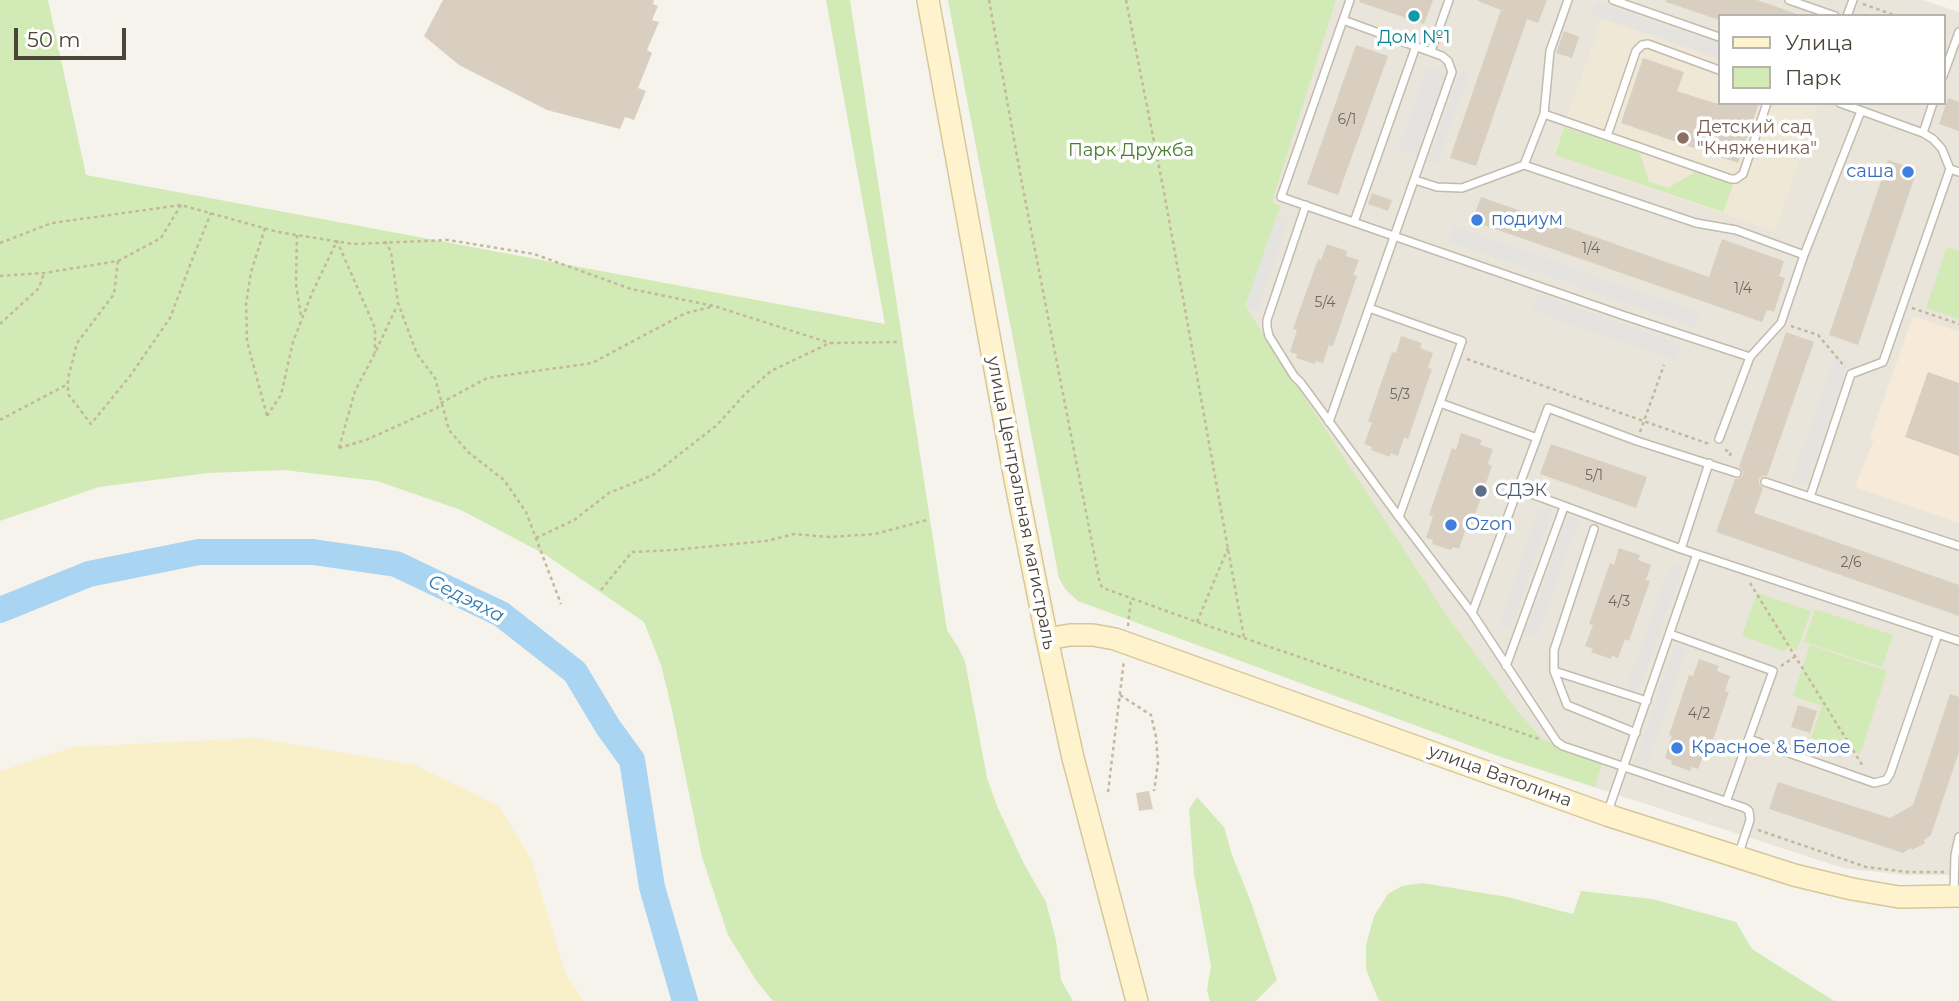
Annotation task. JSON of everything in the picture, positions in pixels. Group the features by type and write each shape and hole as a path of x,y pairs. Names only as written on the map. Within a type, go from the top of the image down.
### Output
{"main road":[{"name":"улица Центральная магистраль","path":"928,0 1015,479 1047,639 1073,758 1137,1001"},
{"name":"улица Ватолина","path":"1047,639 1093,635 1126,642 1607,815 1794,875 1852,890 1899,897 1957,897"}],"lane":[{"path":"1350,0 1281,197 1622,315 1750,356"},
{"path":"1431,51 1449,0"},
{"path":"1524,165 1544,114 1550,51 1568,0"},
{"path":"1613,0 1717,36"},
{"path":"1789,0 1829,14"},
{"path":"1329,422 1452,78 1451,66 1442,56 1343,20"},
{"path":"1945,72 1956,52 1959,32"},
{"path":"1607,136 1639,47 1648,44 1717,68"},
{"path":"1354,222 1416,46"},
{"path":"1544,114 1736,179 1743,174 1766,105"},
{"path":"1811,497 1851,374 1882,362 1950,169 1942,149 1933,139 1845,105"},
{"path":"1923,133 1932,105"},
{"path":"1720,439 1750,356 1781,323 1804,255 1861,111"},
{"path":"1415,180 1437,187 1462,188 1524,165 1696,223 1736,230 1804,255"},
{"path":"1950,169 1959,172"},
{"path":"1306,205 1267,320 1269,336 1294,376 1472,613 1557,742 1745,808 1751,816 1737,857"},
{"path":"1369,308 1462,341 1399,517"},
{"path":"1440,403 1537,438"},
{"path":"1472,613 1548,408 1637,441 1737,473"},
{"path":"1681,549 1709,463"},
{"path":"1765,482 1959,546"},
{"path":"1518,489 1681,549 1959,641"},
{"path":"1506,666 1564,507"},
{"path":"1594,529 1553,650 1554,671 1567,705 1636,733"},
{"path":"1607,815 1698,554"},
{"path":"1670,634 1773,671 1726,802"},
{"path":"1749,739 1874,783 1886,780 1938,634"},
{"path":"1554,671 1647,701"},
{"path":"1957,897 1955,855 1959,837"}],"path":[{"path":"989,0 1100,584 1103,588 1197,622 1541,739"},
{"path":"1126,0 1164,192 1244,638"},
{"path":"1853,0 1892,14"},
{"path":"0,276 44,273 118,261 161,238 181,205"},
{"path":"0,243 52,223 181,205 278,232 352,244 448,240 534,254 631,289 715,306 831,343 898,342"},
{"path":"118,261 114,294 77,342 68,379 68,394 91,424 130,376 170,318 211,213"},
{"path":"265,228 251,272 246,304 247,341 267,416 281,395 293,342 337,241"},
{"path":"297,235 296,284 302,318"},
{"path":"337,241 375,328 375,353"},
{"path":"385,241 391,252 398,303 417,354 435,378 449,430 468,452 504,480 526,512 561,604"},
{"path":"0,324 39,288 44,273"},
{"path":"398,303 355,391 340,448 437,408 441,403 487,378 592,363 686,313 715,306"},
{"path":"1903,305 1959,324"},
{"path":"1781,323 1818,335 1851,374"},
{"path":"536,538 573,520 609,493 653,475 717,425 745,394 771,371 831,343"},
{"path":"1457,356 1707,443"},
{"path":"1637,441 1664,365"},
{"path":"0,420 68,384"},
{"path":"1726,450 1731,452"},
{"path":"601,590 632,552 766,541 794,534 829,537 874,534 927,520"},
{"path":"1197,622 1229,548"},
{"path":"1741,569 1874,783"},
{"path":"1108,792 1131,598"},
{"path":"1773,671 1796,656"},
{"path":"1119,695 1151,715 1158,763 1154,791"}],"shaded area":[{"path":"948,0 1923,0 1959,12 1959,875 1905,875 1843,868 1504,758 1078,601 1066,590 1059,578"},
{"path":"1596,2 1717,43 1717,57 1592,14"},
{"name":"Детский сад \"Княженика\"","path":"1602,19 1717,59 1717,105 1818,106 1775,232 1553,155"},
{"path":"1428,66 1447,73 1417,155 1398,148"},
{"path":"1460,72 1469,75 1437,164 1428,161"},
{"path":"1277,215 1289,219 1257,311 1245,306"},
{"path":"1454,226 1701,313 1696,328 1448,241"},
{"path":"1538,294 1682,345 1676,361 1532,311"},
{"path":"1913,316 1959,332 1959,523 1855,487 1874,439 1870,438"},
{"path":"1835,356 1849,361 1805,486 1791,481"},
{"path":"1540,507 1552,511 1511,628 1499,624"},
{"path":"1567,516 1579,520 1537,637 1526,633"},
{"path":"1671,563 1683,567 1638,693 1626,688"},
{"path":"1675,643 1687,647 1647,764 1635,760"}],"green space":[{"path":"0,0 48,0 86,175 885,324 826,0 850,0 947,630 965,661 987,778 1024,864 1046,902 1056,940 1061,980 1073,1001 773,1001 757,982 728,935 702,857 661,665 644,622 546,555 461,510 377,481 284,470 208,473 99,487 0,521"},
{"name":"Парк Дружба","path":"948,0 1336,0 1272,202 1280,206 1247,309 1449,619 1518,712 1542,739 1602,763 1595,787 1504,758 1078,601 1066,590 1059,578"},
{"path":"1564,127 1640,153 1649,182 1668,188 1695,172 1733,185 1723,212 1555,155"},
{"path":"1947,247 1959,251 1959,319 1926,308"},
{"path":"1757,593 1811,611 1797,650 1789,647 1784,651 1742,636"},
{"path":"1815,609 1893,635 1882,667 1804,642"},
{"path":"1810,645 1887,671 1860,754 1811,738 1822,706 1793,696"},
{"path":"1197,797 1224,827 1277,980 1256,1001 1210,1001 1207,990 1211,966 1194,874 1189,809"},
{"path":"1423,883 1507,897 1573,914 1581,891 1652,899 1736,922 1752,949 1834,1001 1381,1001 1366,969 1366,945 1374,916 1388,894 1402,886"}],"sand":[{"path":"255,738 415,765 499,806 531,859 565,972 584,1001 0,1001 0,771 74,747"}],"building":[{"path":"443,0 654,0 653,4 658,6 652,20 659,22 647,50 652,53 638,88 646,91 634,120 625,117 620,129 547,110 459,65 424,36"},
{"name":"Дом №1","path":"1433,0 1424,24 1359,2"},
{"path":"1478,0 1547,0 1538,23 1527,19 1476,166 1450,158 1501,10"},
{"path":"1757,0 1797,14 1717,14 1717,19 1666,2"},
{"path":"1564,31 1579,37 1572,58 1556,53"},
{"path":"1356,45 1388,56 1338,195 1307,184"},
{"path":"1643,58 1684,72 1677,91 1717,105 1758,105 1738,163 1621,123"},
{"path":"1948,98 1959,102 1959,131 1939,124"},
{"path":"1888,160 1917,170 1858,345 1829,335"},
{"path":"1372,193 1392,200 1388,211 1368,204"},
{"path":"1481,197 1709,277 1722,239 1784,261 1779,276 1785,278 1774,312 1767,310 1762,322 1472,221"},
{"path":"1327,244 1347,251 1346,256 1359,260 1353,275 1357,276 1333,346 1329,345 1323,363 1316,361 1315,364 1296,358 1297,354 1290,352 1297,330 1293,329 1318,259 1321,260"},
{"path":"1786,332 1814,342 1767,476 1759,479 1763,488 1754,513 1959,585 1959,616 1716,532 1735,479 1743,475 1739,467"},
{"path":"1401,336 1422,343 1420,348 1433,353 1428,368 1432,369 1408,439 1404,437 1398,456 1391,453 1390,457 1371,450 1372,447 1364,444 1372,423 1368,421 1392,352 1396,353"},
{"path":"1928,372 1959,383 1959,456 1905,437"},
{"path":"1461,433 1482,440 1480,445 1493,449 1488,464 1492,466 1469,532 1465,531 1459,549 1453,547 1451,550 1432,544 1433,540 1426,538 1433,516 1429,515 1452,448 1456,450"},
{"path":"1551,444 1647,477 1636,508 1540,474"},
{"path":"1619,548 1640,555 1638,560 1651,565 1646,580 1650,581 1629,641 1625,639 1618,658 1612,656 1611,659 1591,652 1593,649 1585,646 1593,625 1589,624 1610,563 1614,565"},
{"path":"1699,659 1719,666 1717,671 1730,676 1725,691 1729,692 1709,752 1705,751 1698,769 1692,767 1690,771 1671,764 1672,761 1665,758 1672,736 1669,735 1689,675 1693,676"},
{"path":"1950,694 1959,697 1959,752 1931,835 1924,840 1925,843 1903,853 1769,809 1778,782 1890,818 1913,805"},
{"path":"1798,705 1817,711 1810,733 1791,727"},
{"path":"1149,791 1153,809 1139,811 1136,793"}],"waterway":[{"name":"Седэяха","path":"0,610 89,574 199,552 313,552 396,564 501,614 575,672 608,727 632,760 652,887 685,1001"}],"place":[{"name":"Дом №1","path":"1414,16"},
{"name":"Детский сад \"Княженика\"","path":"1683,138"},
{"name":"саша","path":"1908,172"},
{"name":"подиум","path":"1477,220"},
{"name":"СДЭК","path":"1481,491"},
{"name":"Ozon","path":"1451,525"},
{"name":"Красное & Белое","path":"1677,748"}]}
